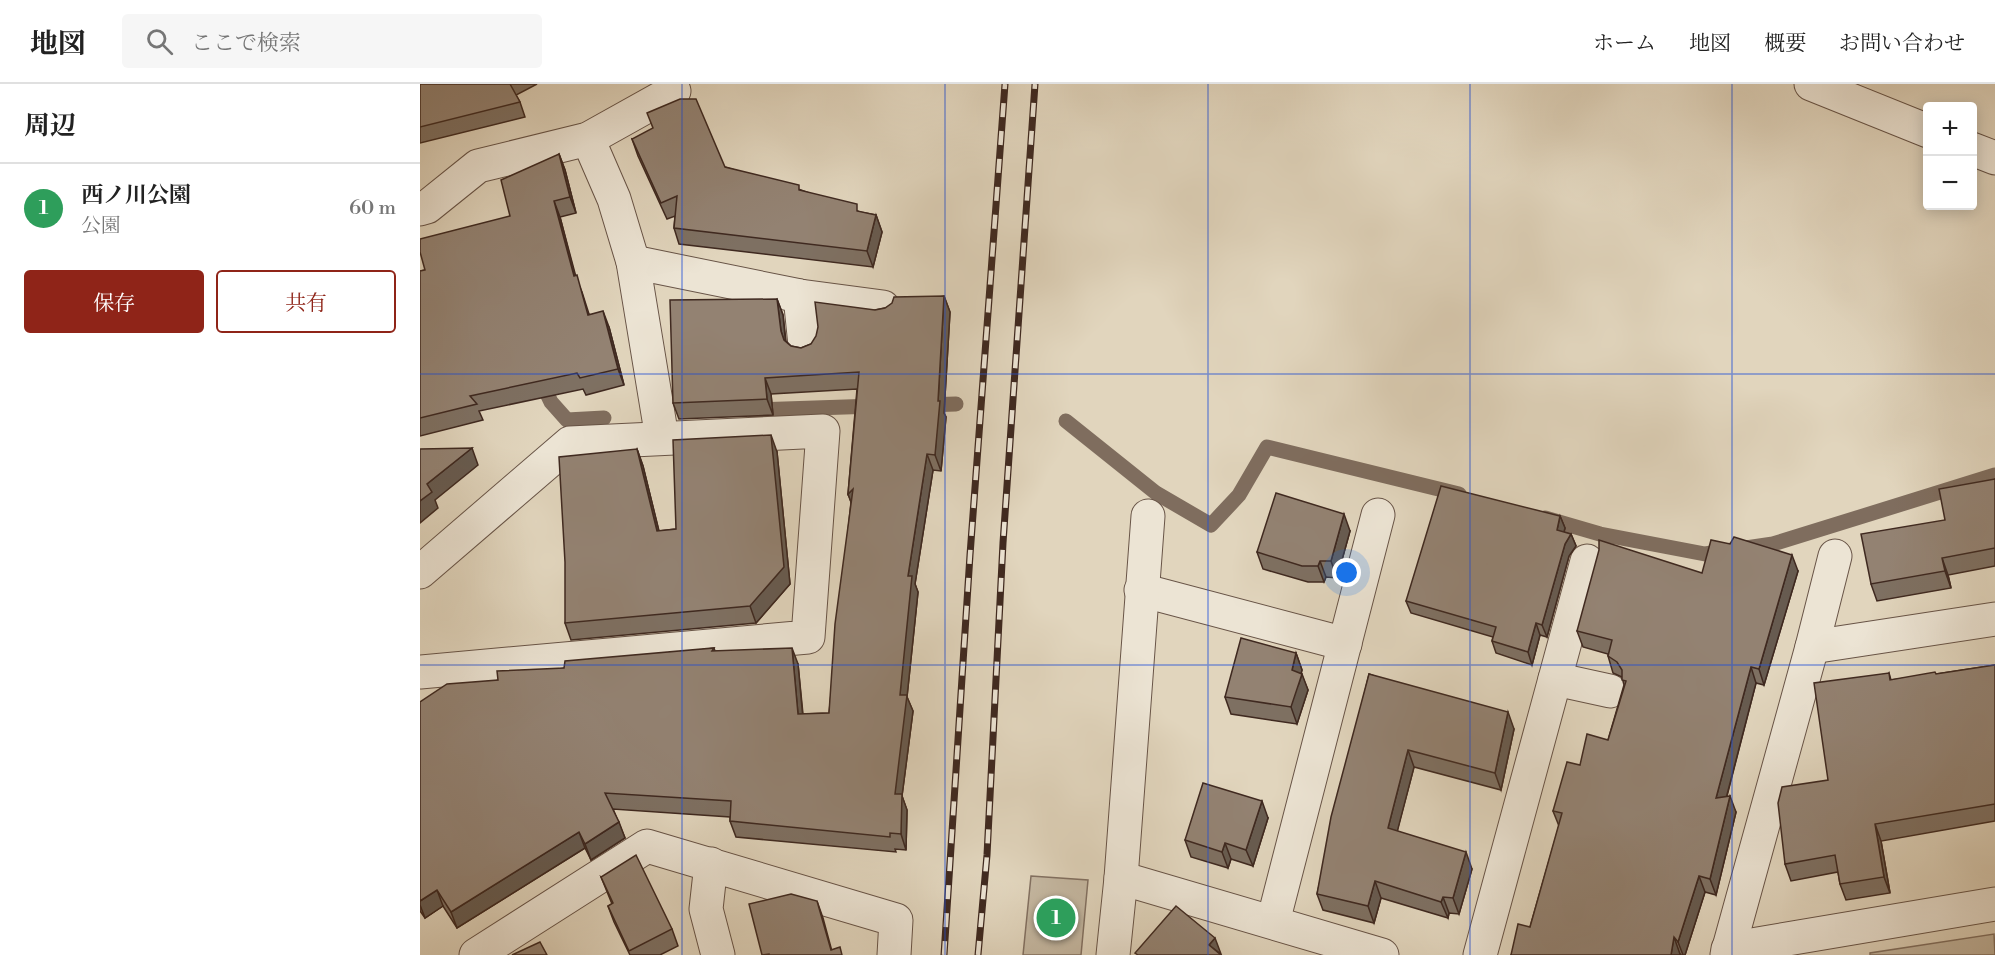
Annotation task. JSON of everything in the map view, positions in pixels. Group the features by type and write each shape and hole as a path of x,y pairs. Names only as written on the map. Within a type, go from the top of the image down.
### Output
{"street":[{"path":"1811,84 1923,129"},
{"path":"420,209 427,207 478,166 588,140 674,91"},
{"path":"588,140 614,199 633,262 662,438"},
{"path":"1977,151 1995,158"},
{"path":"633,262 800,296 883,307"},
{"path":"800,296 805,345"},
{"path":"420,572 570,443 823,431 808,637 420,672"},
{"path":"1273,922 1378,514"},
{"path":"1113,955 1121,878 1148,516"},
{"path":"1835,556 1727,952 1995,904"},
{"path":"1480,955 1587,561"},
{"path":"1141,590 1345,644"},
{"path":"1812,647 1995,619"},
{"path":"1555,679 1610,691"},
{"path":"476,955 647,846 896,920 894,955"},
{"path":"711,864 706,909 718,955"},
{"path":"1121,878 1382,955"}],"shaded area":[{"path":"1031,876 1088,880 1081,955 1023,955"},
{"path":"1994,934 1995,955 1870,955 1870,953"}],"building":[{"path":"420,84 510,84 520,102 420,127"},
{"path":"680,99 696,99 725,167 799,185 799,190 857,204 857,211 876,215 867,251 674,228 677,196 661,203 632,139 653,128 647,113"},
{"path":"559,154 570,197 554,201 574,276 577,275 588,315 603,311 618,369 580,378 577,373 470,396 477,404 420,418 420,271 425,270 420,252 420,239 510,216 501,180"},
{"path":"944,296 938,401 940,401 935,455 927,454 908,576 912,576 900,695 907,695 895,794 902,794 901,834 890,833 890,837 730,821 731,801 605,793 619,822 585,844 579,832 451,912 437,890 420,901 420,702 447,684 498,680 497,671 564,668 565,661 714,648 712,651 792,648 798,714 829,713 835,624 853,489 848,494 859,372 765,378 767,399 673,403 670,300 777,299 784,340 791,346 801,348 811,344 816,336 818,327 815,302 875,310 885,308 892,303 894,297"},
{"path":"771,435 784,567 750,606 565,623 565,562 559,457 637,449 657,531 676,529 673,440"},
{"path":"472,448 427,484 432,492 420,501 420,449"},
{"path":"1995,479 1995,548 1942,558 1945,571 1871,584 1861,534 1945,520 1939,489"},
{"path":"1441,486 1560,516 1557,530 1571,534 1565,544 1542,625 1536,623 1528,652 1492,641 1496,627 1406,601"},
{"path":"1276,493 1344,514 1331,561 1320,561 1318,566 1302,566 1257,552"},
{"path":"1734,537 1792,555 1759,669 1751,667 1716,798 1730,796 1710,879 1699,876 1678,942 1674,937 1671,955 1511,955 1518,924 1530,927 1562,813 1553,811 1567,762 1580,765 1587,734 1608,740 1626,681 1622,680 1622,670 1617,662 1608,656 1612,640 1577,631 1599,550 1599,540 1702,573 1711,540 1730,544"},
{"path":"1241,638 1296,653 1292,670 1302,674 1291,707 1225,697"},
{"path":"1995,665 1995,804 1875,824 1884,877 1840,884 1835,855 1785,864 1778,803 1782,787 1828,780 1814,683 1889,673 1890,680"},
{"path":"1369,674 1508,712 1495,773 1408,750 1388,828 1466,852 1453,898 1443,897 1441,902 1375,881 1368,906 1317,894 1331,817"},
{"path":"1203,783 1262,801 1246,850 1225,843 1222,852 1185,840"},
{"path":"636,855 672,929 629,951 608,906 613,903 601,877"},
{"path":"791,894 817,901 831,950 840,947 842,955 762,955 749,904"},
{"path":"1176,906 1215,938 1209,945 1221,955 1138,955 1135,953"},
{"path":"540,942 547,955 512,955"}],"waterway":[{"path":"540,379 551,402 567,420 604,418"},
{"path":"926,405 956,404"},
{"path":"752,410 875,406"},
{"path":"1066,421 1156,493 1211,525 1239,495 1267,447 1459,494"},
{"path":"1545,518 1600,534 1705,554 1773,544 1995,475"}],"railway":[{"path":"944,955 970,555 1005,84"},
{"path":"978,955 987,855 1003,543 1035,84"}],"place":[{"name":"西ノ川公園","path":"1056,918"}]}
